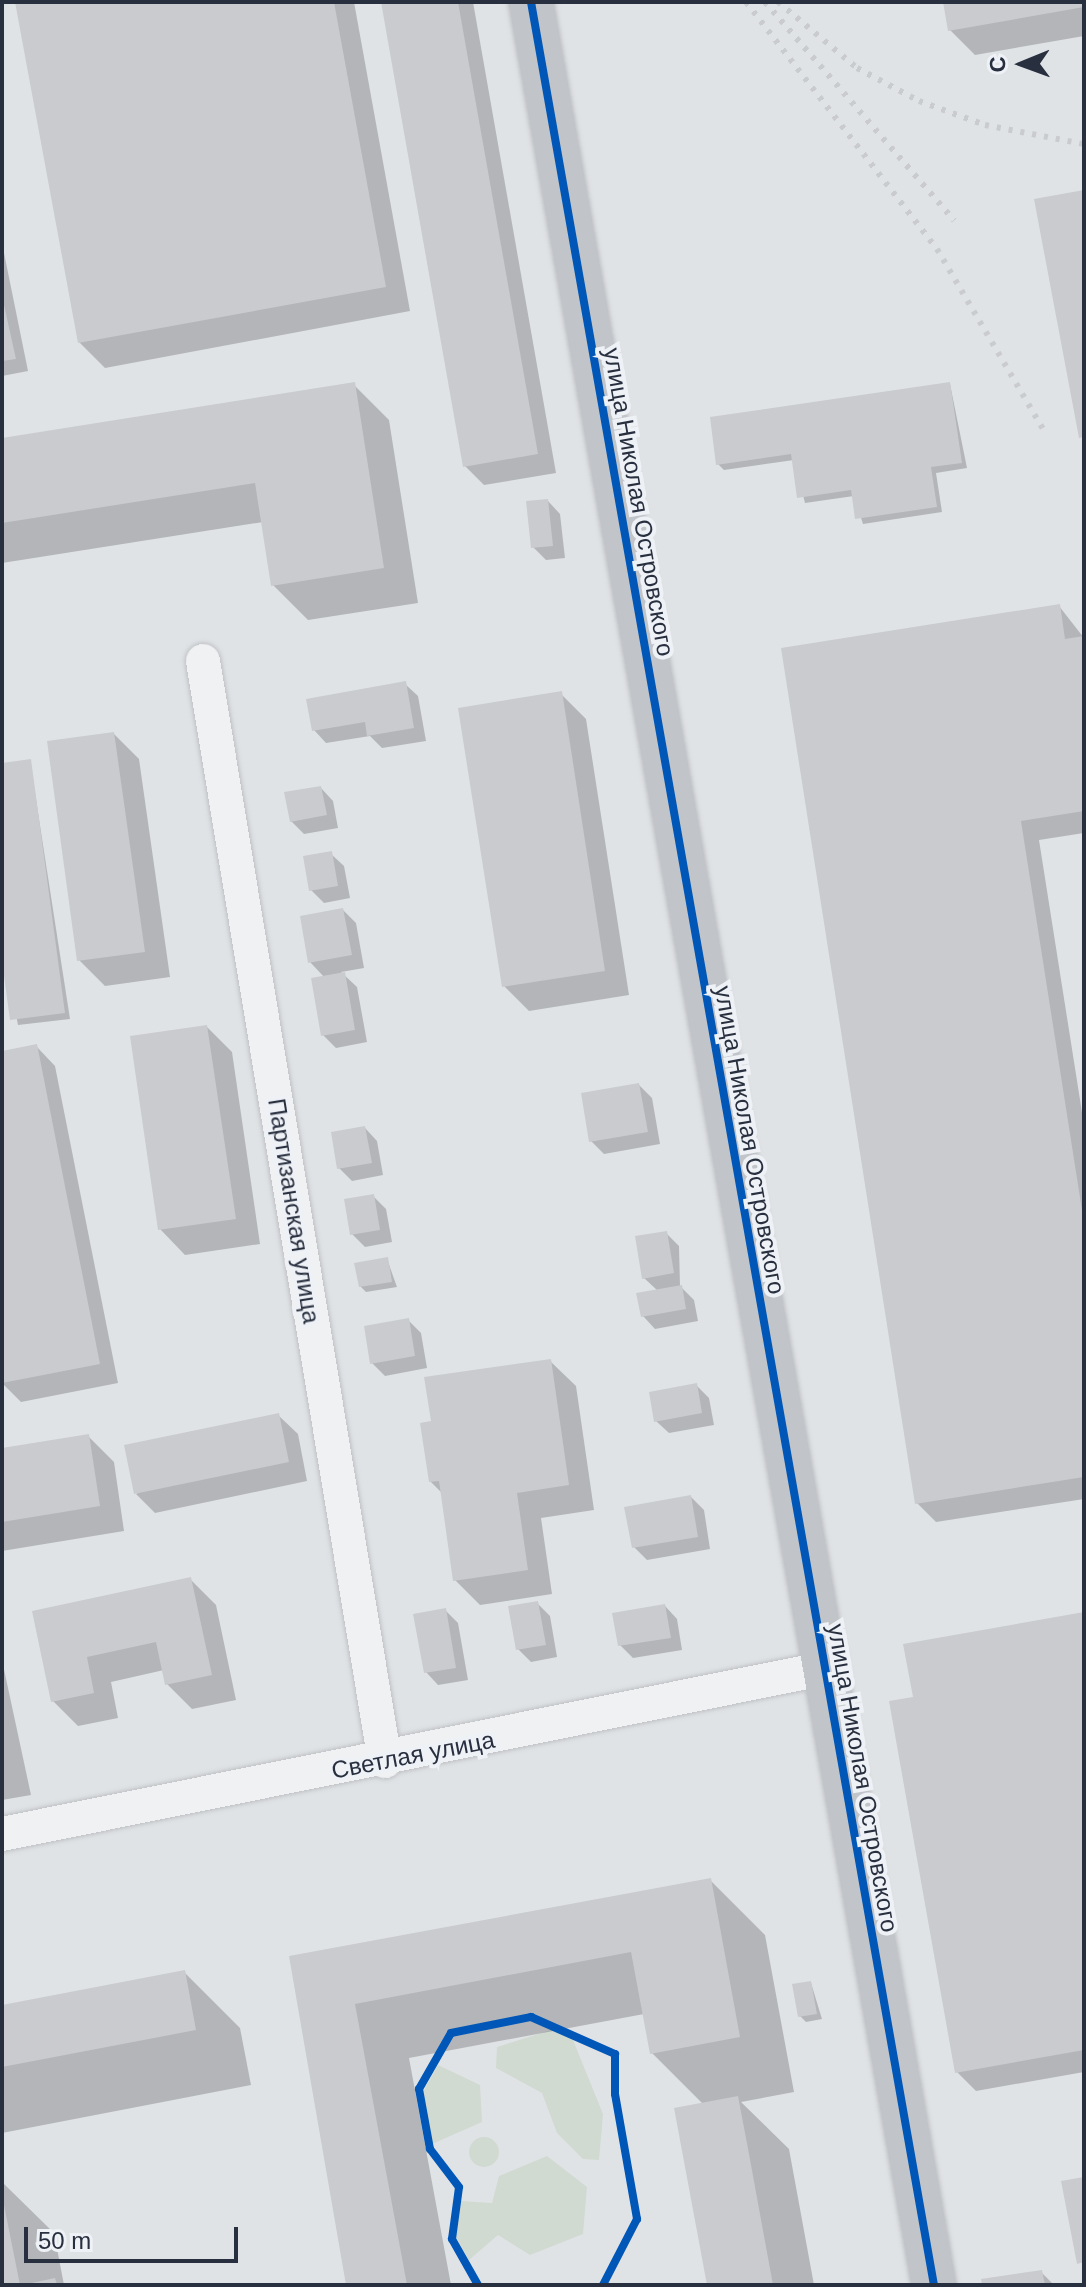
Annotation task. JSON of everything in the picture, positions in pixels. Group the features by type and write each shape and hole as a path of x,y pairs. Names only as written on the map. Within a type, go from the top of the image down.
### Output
{"street":[{"name":"улица Николая Островского","path":"531,2 822,1669 934,2285"},
{"name":"Партизанская улица","path":"203,661 385,1761"},
{"name":"Светлая улица","path":"2,1834 385,1761 822,1669"}],"shaded area":[{"path":"558,2028 573,2040 603,2114 599,2160 583,2159 557,2133 542,2093 496,2068 497,2047"},
{"path":"438,2065 480,2085 482,2122 432,2144 423,2092"},
{"path":"484,2137 495,2141 499,2152 495,2163 484,2167 473,2163 469,2152 473,2141"},
{"path":"547,2156 587,2187 583,2234 530,2255 498,2235 469,2260 456,2237 461,2201 492,2203 499,2176"}],"building":[{"path":"15,2 334,2 386,287 78,343"},
{"path":"381,2 458,2 538,454 463,467"},
{"path":"943,2 1084,2 1084,7 948,31"},
{"path":"1084,190 1084,437 1079,438 1034,199"},
{"path":"2,296 16,359 2,361"},
{"path":"355,382 384,568 271,586 255,483 2,523 2,438"},
{"path":"950,382 962,463 931,467 937,507 855,519 851,490 797,498 791,454 716,465 710,417"},
{"path":"548,499 553,546 531,548 526,501"},
{"path":"1060,604 1065,639 1084,636 1084,811 1021,821 1084,1223 1084,1477 915,1504 781,648"},
{"path":"406,681 414,728 367,736 365,722 312,731 306,699"},
{"path":"562,691 605,971 502,987 458,708"},
{"path":"114,732 145,952 77,961 47,741"},
{"path":"31,759 65,1013 10,1020 2,961 2,763"},
{"path":"321,786 327,815 290,822 284,792"},
{"path":"332,851 338,886 309,891 303,856"},
{"path":"343,908 352,955 308,963 300,916"},
{"path":"345,972 355,1030 321,1036 311,978"},
{"path":"207,1025 236,1219 158,1230 130,1036"},
{"path":"37,1044 100,1364 2,1383 2,1051"},
{"path":"639,1083 648,1132 589,1142 581,1093"},
{"path":"365,1126 372,1163 337,1169 331,1132"},
{"path":"374,1194 380,1230 350,1235 344,1199"},
{"path":"667,1231 674,1273 642,1279 635,1236"},
{"path":"388,1257 392,1282 359,1287 354,1263"},
{"path":"682,1285 686,1309 641,1317 636,1293"},
{"path":"409,1318 415,1356 370,1364 364,1326"},
{"path":"551,1359 569,1485 517,1493 528,1570 453,1581 439,1481 429,1482 420,1423 431,1421 424,1377"},
{"path":"697,1383 702,1413 654,1422 649,1392"},
{"path":"279,1413 289,1462 134,1494 124,1445"},
{"path":"89,1434 100,1506 2,1522 2,1448"},
{"path":"691,1495 698,1537 632,1548 624,1507"},
{"path":"191,1577 212,1675 165,1685 156,1642 87,1657 94,1693 51,1702 32,1611"},
{"path":"538,1601 546,1645 516,1650 508,1606"},
{"path":"665,1604 671,1638 618,1646 612,1613"},
{"path":"446,1608 456,1668 424,1673 413,1614"},
{"path":"1084,1612 1084,2050 955,2073 889,1701 913,1697 903,1644"},
{"path":"711,1878 740,2037 650,2054 631,1952 355,2004 407,2285 346,2285 289,1956"},
{"path":"185,1970 196,2030 2,2067 2,2005"},
{"path":"811,1981 817,2014 798,2017 792,1984"},
{"path":"738,2096 773,2285 707,2285 674,2108"},
{"path":"1084,2177 1084,2262 1077,2264 1061,2181"},
{"path":"3,2200 20,2285 2,2285"},
{"path":"1042,2270 1045,2285 982,2285 981,2279"},
{"path":"55,2278 57,2285 27,2285 27,2284"}],"railway":[{"path":"746,2 937,249 1046,434"},
{"path":"765,2 954,220"},
{"path":"778,2 857,68 919,101 985,125 1084,144"}],"cycle path":[{"path":"531,2 934,2285"},
{"path":"478,2285 452,2239 459,2187 430,2149 419,2089 451,2033 531,2017 615,2054 615,2094 637,2219 603,2285"}]}
